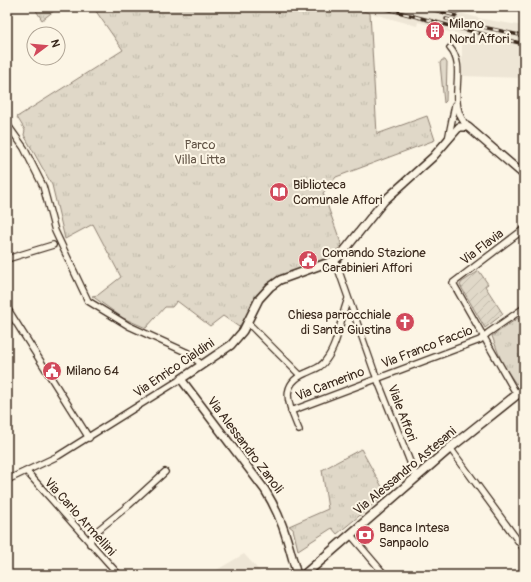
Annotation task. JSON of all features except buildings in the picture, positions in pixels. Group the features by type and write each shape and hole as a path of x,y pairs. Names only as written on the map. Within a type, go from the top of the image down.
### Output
{"main road":[{"name":"Via Alessandro Astesani","path":"304,575 450,448 524,389"}],"street":[{"path":"450,48 456,59 456,99 459,116 468,126 524,176"},
{"path":"448,141 456,99"},
{"path":"7,124 24,148 43,186 55,231 86,297 95,306 129,326 188,353 201,364"},
{"path":"299,430 291,411 288,392 291,382 300,375 316,370 327,359 334,345 348,299 335,260 384,201 433,157 459,127 468,126"},
{"name":"Via Flavia","path":"484,336 453,283 524,229"},
{"path":"53,245 55,231"},
{"path":"7,259 53,245 64,252"},
{"name":"Via Enrico Cialdini","path":"7,480 27,472 89,438 231,345 243,332 259,299 277,282 335,260"},
{"name":"Viale Affori","path":"348,299 416,477"},
{"path":"7,308 89,438"},
{"name":"Via Franco Faccio","path":"377,378 480,340 524,308"},
{"path":"247,322 300,375"},
{"path":"484,336 517,395"},
{"name":"Via Camerino","path":"291,411 377,378"},
{"name":"Via Alessandro Zanoli","path":"181,379 265,490 277,509 283,523 297,575"},
{"path":"450,448 524,549"},
{"name":"Via Carlo Armellini","path":"27,472 119,575"},
{"path":"90,544 92,535 129,505 165,472"},
{"path":"350,534 385,575"}],"shaded area":[{"path":"349,7 439,7 482,19 524,26 524,78 462,76 462,41 472,42 473,37 444,31 444,29 418,22 417,26"},
{"path":"244,554 263,575 216,575 215,571"}],"green space":[{"path":"34,7 59,7 42,20"},
{"name":"Parco Villa Litta","path":"93,7 349,7 370,13 377,134 427,116 435,140 336,177 323,193 342,246 326,258 273,280 265,286 239,327 223,316 210,326 177,301 172,307 165,307 146,328 123,318 92,296 98,295 121,277 93,224 65,239 52,185 24,135 25,130 17,117 123,50"},
{"path":"442,60 445,60 447,63 446,101 444,103 440,63"},
{"path":"479,271 488,284 485,286 503,314 485,328 460,285 462,282"},
{"path":"518,318 524,328 524,377 516,384 502,363 492,336"},
{"path":"361,449 386,494 337,534 332,528 298,550 293,529 289,526 328,509 322,470"}],"railway":[{"path":"380,7 524,44"},
{"path":"424,7 456,16"},
{"path":"446,19 524,36"}],"place":[{"name":"Milano Nord Affori","path":"435,31"},
{"name":"Biblioteca Comunale Affori","path":"279,192"},
{"name":"Comando Stazione Carabinieri Affori","path":"308,260"},
{"name":"Chiesa parrocchiale di Santa Giustina","path":"405,322"},
{"name":"Milano 64","path":"52,371"},
{"name":"Banca Intesa Sanpaolo","path":"365,535"}]}
